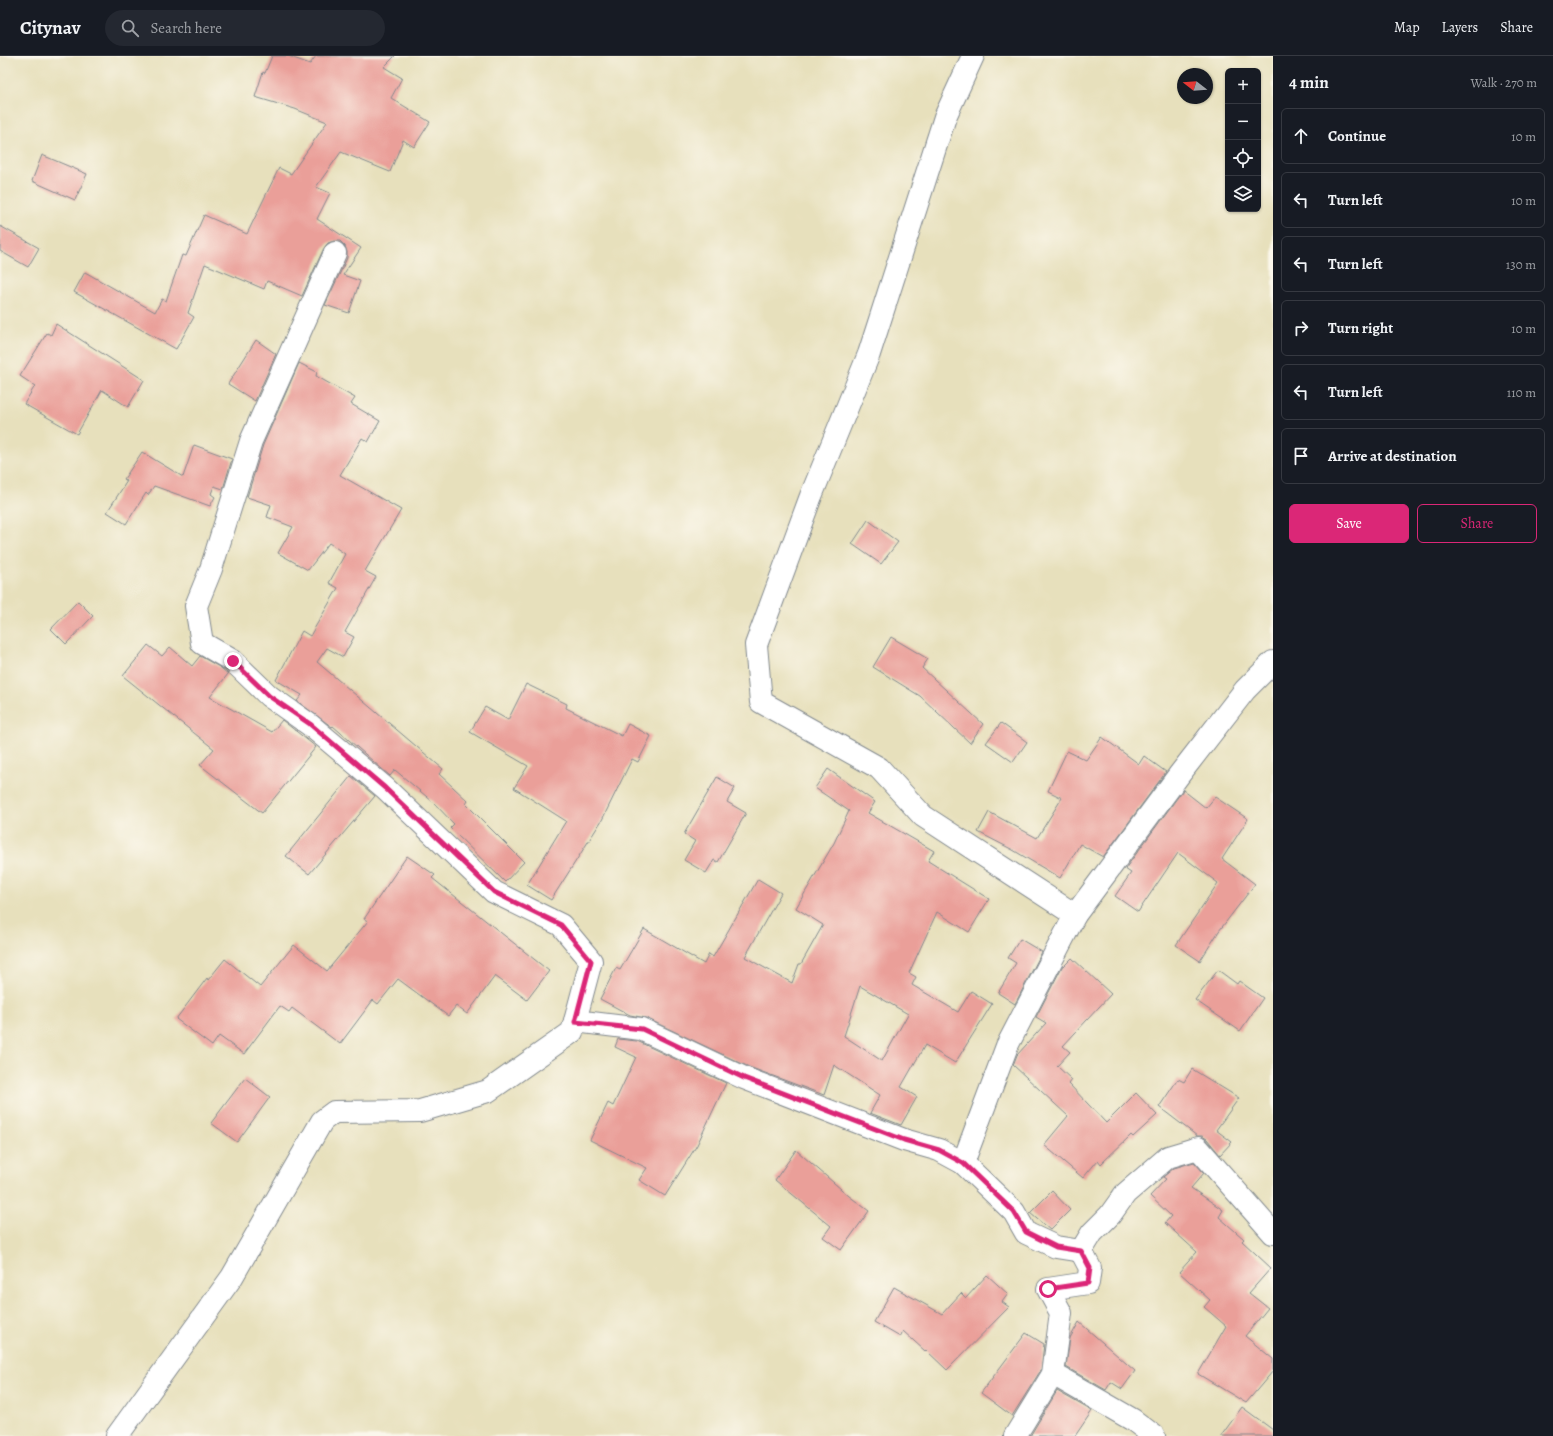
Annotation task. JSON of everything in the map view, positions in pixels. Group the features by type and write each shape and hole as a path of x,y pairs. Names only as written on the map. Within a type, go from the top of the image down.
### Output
{"street":[{"path":"973,56 946,117 869,354 811,496 756,645 761,702 879,768 923,816 1075,915"},
{"path":"117,1436 232,1277 322,1121 334,1112 420,1111 488,1091 572,1032 591,961 561,925 494,892 385,788 310,724 269,696 233,661 202,643 196,606 211,569 251,441 335,253"},
{"path":"963,1163 1006,1046 1075,915 1179,775 1245,690 1273,662"},
{"path":"575,1022 642,1029 744,1078 904,1140 939,1150 963,1163 1014,1212 1026,1232 1056,1247 1081,1251"},
{"path":"1081,1251 1092,1233 1110,1215 1125,1194 1168,1157 1198,1148 1273,1233"},
{"path":"1015,1436 1053,1374 1061,1313 1048,1289 1088,1283 1090,1268 1081,1251"},
{"path":"1053,1374 1133,1420 1154,1436"}],"building":[{"path":"272,56 288,56 310,64 316,56 395,56 384,67 402,78 391,98 430,122 414,147 403,140 390,172 341,152 316,187 330,193 317,219 361,248 343,275 360,281 349,313 325,305 347,258 345,246 340,241 328,243 324,248 302,296 267,281 264,289 205,264 188,313 194,317 176,349 74,292 85,272 155,312 162,299 166,301 182,255 186,256 204,215 247,234 279,168 291,174 327,122 295,109 255,97 263,72 265,73"},
{"path":"42,155 87,174 75,200 32,181"},
{"path":"0,226 39,248 28,267 0,251"},
{"path":"56,324 144,380 128,407 102,390 77,434 24,404 35,386 20,376 47,333 51,335"},
{"path":"256,340 276,354 255,401 228,384"},
{"path":"299,363 317,372 316,376 355,398 351,404 380,421 368,442 362,438 340,475 401,510 365,571 376,577 345,632 354,637 343,657 327,648 317,662 443,769 439,774 468,801 466,804 524,862 505,882 450,828 454,824 433,802 395,770 390,776 333,726 332,727 297,701 302,695 276,680 302,631 310,636 338,588 329,583 345,554 329,543 308,570 278,553 293,527 267,517 271,505 247,497 263,445"},
{"path":"194,445 232,459 223,489 214,486 211,494 215,497 210,506 154,486 148,495 146,493 126,524 107,512 127,481 124,479 142,452 183,477"},
{"path":"868,520 898,542 881,564 852,544"},
{"path":"78,601 93,616 66,644 51,629"},
{"path":"891,637 928,659 922,668 983,724 970,743 920,696 873,667"},
{"path":"148,645 162,656 170,647 192,666 200,656 221,668 228,674 210,697 272,732 282,720 316,747 262,813 200,765 214,749 123,676"},
{"path":"526,684 567,704 566,708 622,736 628,724 651,736 638,762 632,759 602,820 551,900 527,885 566,821 514,788 528,766 470,732 485,707 508,720"},
{"path":"1001,723 1027,742 1013,762 986,743"},
{"path":"1102,737 1139,764 1144,756 1166,772 1103,857 1080,844 1060,878 1013,850 978,832 989,812 1037,838 1062,798 1048,791 1067,751 1086,760"},
{"path":"828,769 875,802 868,813 934,851 928,861 989,899 969,932 937,912 909,973 916,977 912,985 958,1012 971,991 992,1004 955,1063 925,1045 901,1087 917,1097 901,1125 870,1113 880,1095 834,1065 824,1095 749,1067 646,1018 630,1015 600,999 616,968 620,970 644,929 704,964 709,954 713,957 758,879 781,893 745,957 792,983 799,964 801,964 823,925 796,908 834,843 849,811 815,788","holes":["860,986 908,1014 882,1061 844,1036"]},
{"path":"351,776 375,796 309,874 286,856"},
{"path":"717,777 735,788 727,802 746,813 718,862 714,860 706,873 684,860 695,841 684,834"},
{"path":"1183,790 1206,808 1215,797 1248,819 1222,859 1255,884 1219,931 1200,961 1176,945 1218,883 1178,853 1138,912 1115,896 1131,873 1125,869"},
{"path":"407,856 435,875 432,878 549,971 527,1000 495,976 467,1014 456,1006 448,1016 398,979 378,1004 373,1000 340,1044 292,1008 289,1012 280,1006 244,1054 219,1036 212,1046 176,1019 207,978 208,980 225,959 260,987 294,945 327,971 368,921 364,919"},
{"path":"1020,939 1042,952 1015,1004 998,993 1016,963 1008,958"},
{"path":"1072,958 1111,994 1063,1046 1070,1052 1057,1066 1072,1080 1069,1084 1106,1123 1136,1093 1157,1115 1133,1137 1131,1135 1101,1164 1098,1160 1083,1178 1044,1145 1068,1116 1013,1065 1017,1055 1046,1023 1036,1017 1063,965 1064,966"},
{"path":"1218,970 1237,984 1239,981 1263,998 1240,1031 1195,1000"},
{"path":"618,1039 637,1041 726,1083 697,1145 665,1196 639,1180 647,1168 590,1140 608,1103 613,1106 636,1057 615,1047"},
{"path":"1192,1069 1239,1098 1216,1130 1232,1142 1220,1155 1207,1139 1202,1136 1197,1136 1159,1107 1178,1079 1184,1082"},
{"path":"245,1078 270,1097 237,1142 211,1123"},
{"path":"796,1150 849,1196 869,1211 841,1250 823,1237 831,1226 775,1180"},
{"path":"1194,1162 1204,1173 1191,1188 1223,1210 1219,1217 1244,1239 1242,1241 1271,1268 1249,1293 1268,1308 1245,1336 1273,1359 1273,1371 1246,1403 1198,1374 1226,1326 1204,1307 1210,1300 1179,1272 1197,1252 1165,1223 1171,1216 1150,1196 1166,1179 1163,1177 1174,1168"},
{"path":"1052,1191 1070,1210 1050,1230 1030,1213"},
{"path":"987,1275 1008,1294 1002,1302 1009,1307 947,1370 903,1331 900,1337 874,1322 894,1287 942,1314 961,1293 966,1298"},
{"path":"1079,1322 1135,1371 1122,1389 1111,1382 1106,1390 1066,1367 1070,1338"},
{"path":"1026,1333 1044,1344 1041,1370 1012,1416 981,1393"},
{"path":"1057,1391 1092,1411 1075,1436 1030,1436"},
{"path":"1242,1407 1273,1430 1273,1436 1221,1436"}],"route":[{"path":"233,661 269,696 310,724 385,788 494,892 561,925 591,961 575,1022 642,1029 718,1064 744,1078 904,1140 939,1150 963,1163 1014,1212 1026,1232 1056,1247 1081,1251 1090,1268 1088,1283 1048,1289"}]}
